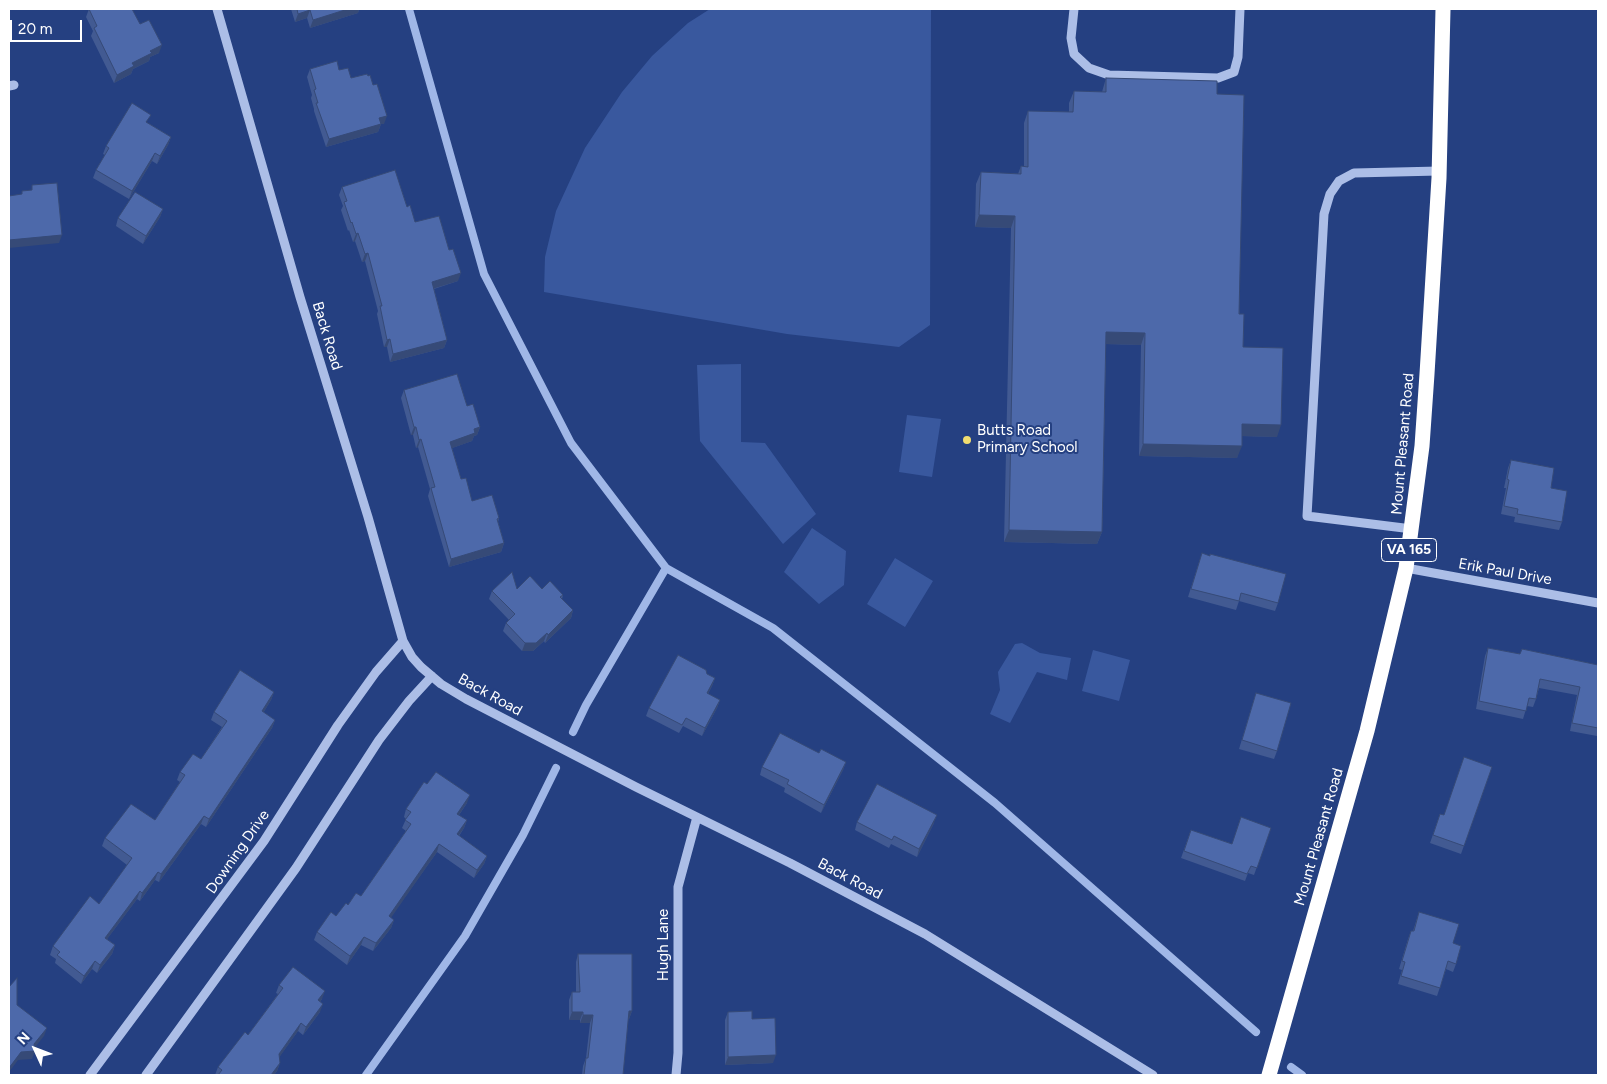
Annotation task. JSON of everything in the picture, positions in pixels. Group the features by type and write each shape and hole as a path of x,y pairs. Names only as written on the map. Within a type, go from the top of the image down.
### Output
{"highway":[{"name":"Mount Pleasant Road","path":"1269,1075 1367,730 1406,568 1422,437 1440,171 1443,9"}],"street":[{"name":"Back Road","path":"217,9 300,297 368,516 403,641 412,657 432,676 466,699 790,863 925,934 1153,1075"},
{"path":"1074,9 1071,38 1074,54 1089,68 1109,75 1218,78 1234,72 1238,57 1240,9"},
{"path":"1412,529 1307,516 1324,214 1330,194 1339,181 1354,173 1440,171"},
{"name":"Erik Paul Drive","path":"1406,568 1598,603"},
{"name":"Downing Drive","path":"90,1075 264,841 338,725 376,672 403,641"},
{"path":"146,1075 296,868 379,740 408,700 432,676"},
{"name":"Hugh Lane","path":"676,1075 678,1053 678,887 697,817"}],"shaded area":[{"path":"710,9 931,9 930,325 899,347 787,334 544,292 545,257 556,211 585,148 622,92 652,56 688,23"},
{"path":"741,364 741,442 765,443 816,514 783,544 700,441 697,365"},
{"path":"907,415 941,419 932,477 899,472"},
{"path":"812,528 846,551 844,585 819,604 784,572"},
{"path":"895,558 933,581 905,627 867,604"},
{"path":"1022,643 1040,653 1071,658 1067,680 1037,672 1010,723 990,714 1000,690 998,672 1015,644"},
{"path":"1093,650 1130,660 1119,701 1082,691"}],"building":[{"path":"89,9 132,9 140,24 149,20 162,45 150,51 152,53 132,63 134,66 117,75 94,28 97,26"},
{"path":"297,9 348,9 313,20 310,10 298,14"},
{"path":"337,61 339,70 348,68 351,78 370,75 373,85 377,84 387,116 379,118 381,124 329,139 316,103 318,103 314,90 316,89 310,69"},
{"path":"1106,78 1217,81 1217,94 1244,95 1239,314 1244,314 1243,347 1283,348 1281,425 1242,424 1242,446 1143,444 1145,333 1106,332 1102,532 1009,530 1015,216 979,215 981,172 1021,174 1021,166 1028,167 1028,111 1073,112 1074,91 1106,92"},
{"path":"132,103 151,115 146,122 171,137 160,156 155,153 132,191 96,170 109,148 106,146"},
{"path":"395,170 407,207 410,205 415,222 439,216 449,250 453,249 461,273 432,282 447,340 393,354 390,339 387,340 380,306 382,306 368,253 365,254 358,233 356,234 351,223 344,202 347,201 342,187"},
{"path":"57,183 62,235 9,240 9,196 22,194 22,191 32,190 32,185"},
{"path":"135,192 163,209 146,236 118,218"},
{"path":"457,374 467,406 473,404 480,427 474,429 475,433 450,442 461,479 466,478 472,501 492,495 504,543 451,559 431,488 435,487 421,439 419,440 416,427 414,427 404,390"},
{"path":"1511,460 1554,468 1551,488 1567,491 1562,522 1517,514 1518,509 1504,506"},
{"path":"1202,553 1286,574 1278,603 1241,593 1239,601 1191,589"},
{"path":"512,572 517,589 530,576 542,589 550,581 563,595 560,597 573,610 548,635 547,633 536,643 525,643 506,623 515,614 492,591"},
{"path":"1488,648 1520,654 1522,649 1598,665 1598,728 1572,723 1580,687 1540,679 1536,699 1529,698 1526,711 1479,701"},
{"path":"678,655 706,670 707,674 715,678 707,693 720,700 705,728 686,718 682,725 649,708"},
{"path":"240,670 274,692 262,711 275,720 209,819 204,816 161,874 158,872 142,893 140,891 105,938 115,945 100,965 95,961 84,976 57,955 60,952 53,946 90,896 99,904 132,858 105,838 131,804 155,820 185,775 180,772 193,754 201,759 227,721 214,712"},
{"path":"1256,693 1291,703 1277,751 1242,740"},
{"path":"780,733 819,753 821,749 846,762 824,805 787,784 789,780 762,767"},
{"path":"1464,757 1492,767 1464,846 1433,835 1440,814 1444,815"},
{"path":"436,772 470,795 457,814 467,820 457,834 487,856 477,870 439,844 389,916 394,920 376,943 364,937 350,956 317,932 331,912 336,916 346,903 348,905 356,893 361,896 411,824 405,820 411,812 406,809 424,782 427,784"},
{"path":"877,784 937,815 919,849 894,836 892,840 857,822"},
{"path":"1241,817 1271,828 1257,868 1251,866 1247,874 1184,851 1191,830 1232,844"},
{"path":"1419,912 1459,924 1453,943 1461,946 1456,964 1448,961 1440,988 1401,976 1405,962 1402,961 1411,931 1414,931"},
{"path":"578,954 632,954 632,1011 629,1011 623,1075 584,1075 593,1015 583,1015 583,1012 572,1012 572,992 580,992"},
{"path":"293,967 325,991 318,1000 323,1004 306,1027 301,1023 279,1054 280,1063 271,1075 218,1075 222,1070 218,1067 245,1032 248,1035 283,988 279,985"},
{"path":"17,978 17,1005 47,1028 34,1044 35,1051 21,1052 9,1068 9,987"},
{"path":"752,1011 752,1019 775,1018 776,1055 728,1057 728,1012"}],"waterway":[{"path":"409,9 484,274 571,443 666,568 773,628 995,803 1256,1032"},
{"path":"573,732 586,705 666,568"},
{"path":"366,1075 465,936 523,835 556,768"},
{"path":"1291,1067 1302,1075"}],"place":[{"name":"Butts Road Primary School","path":"967,440"}]}
